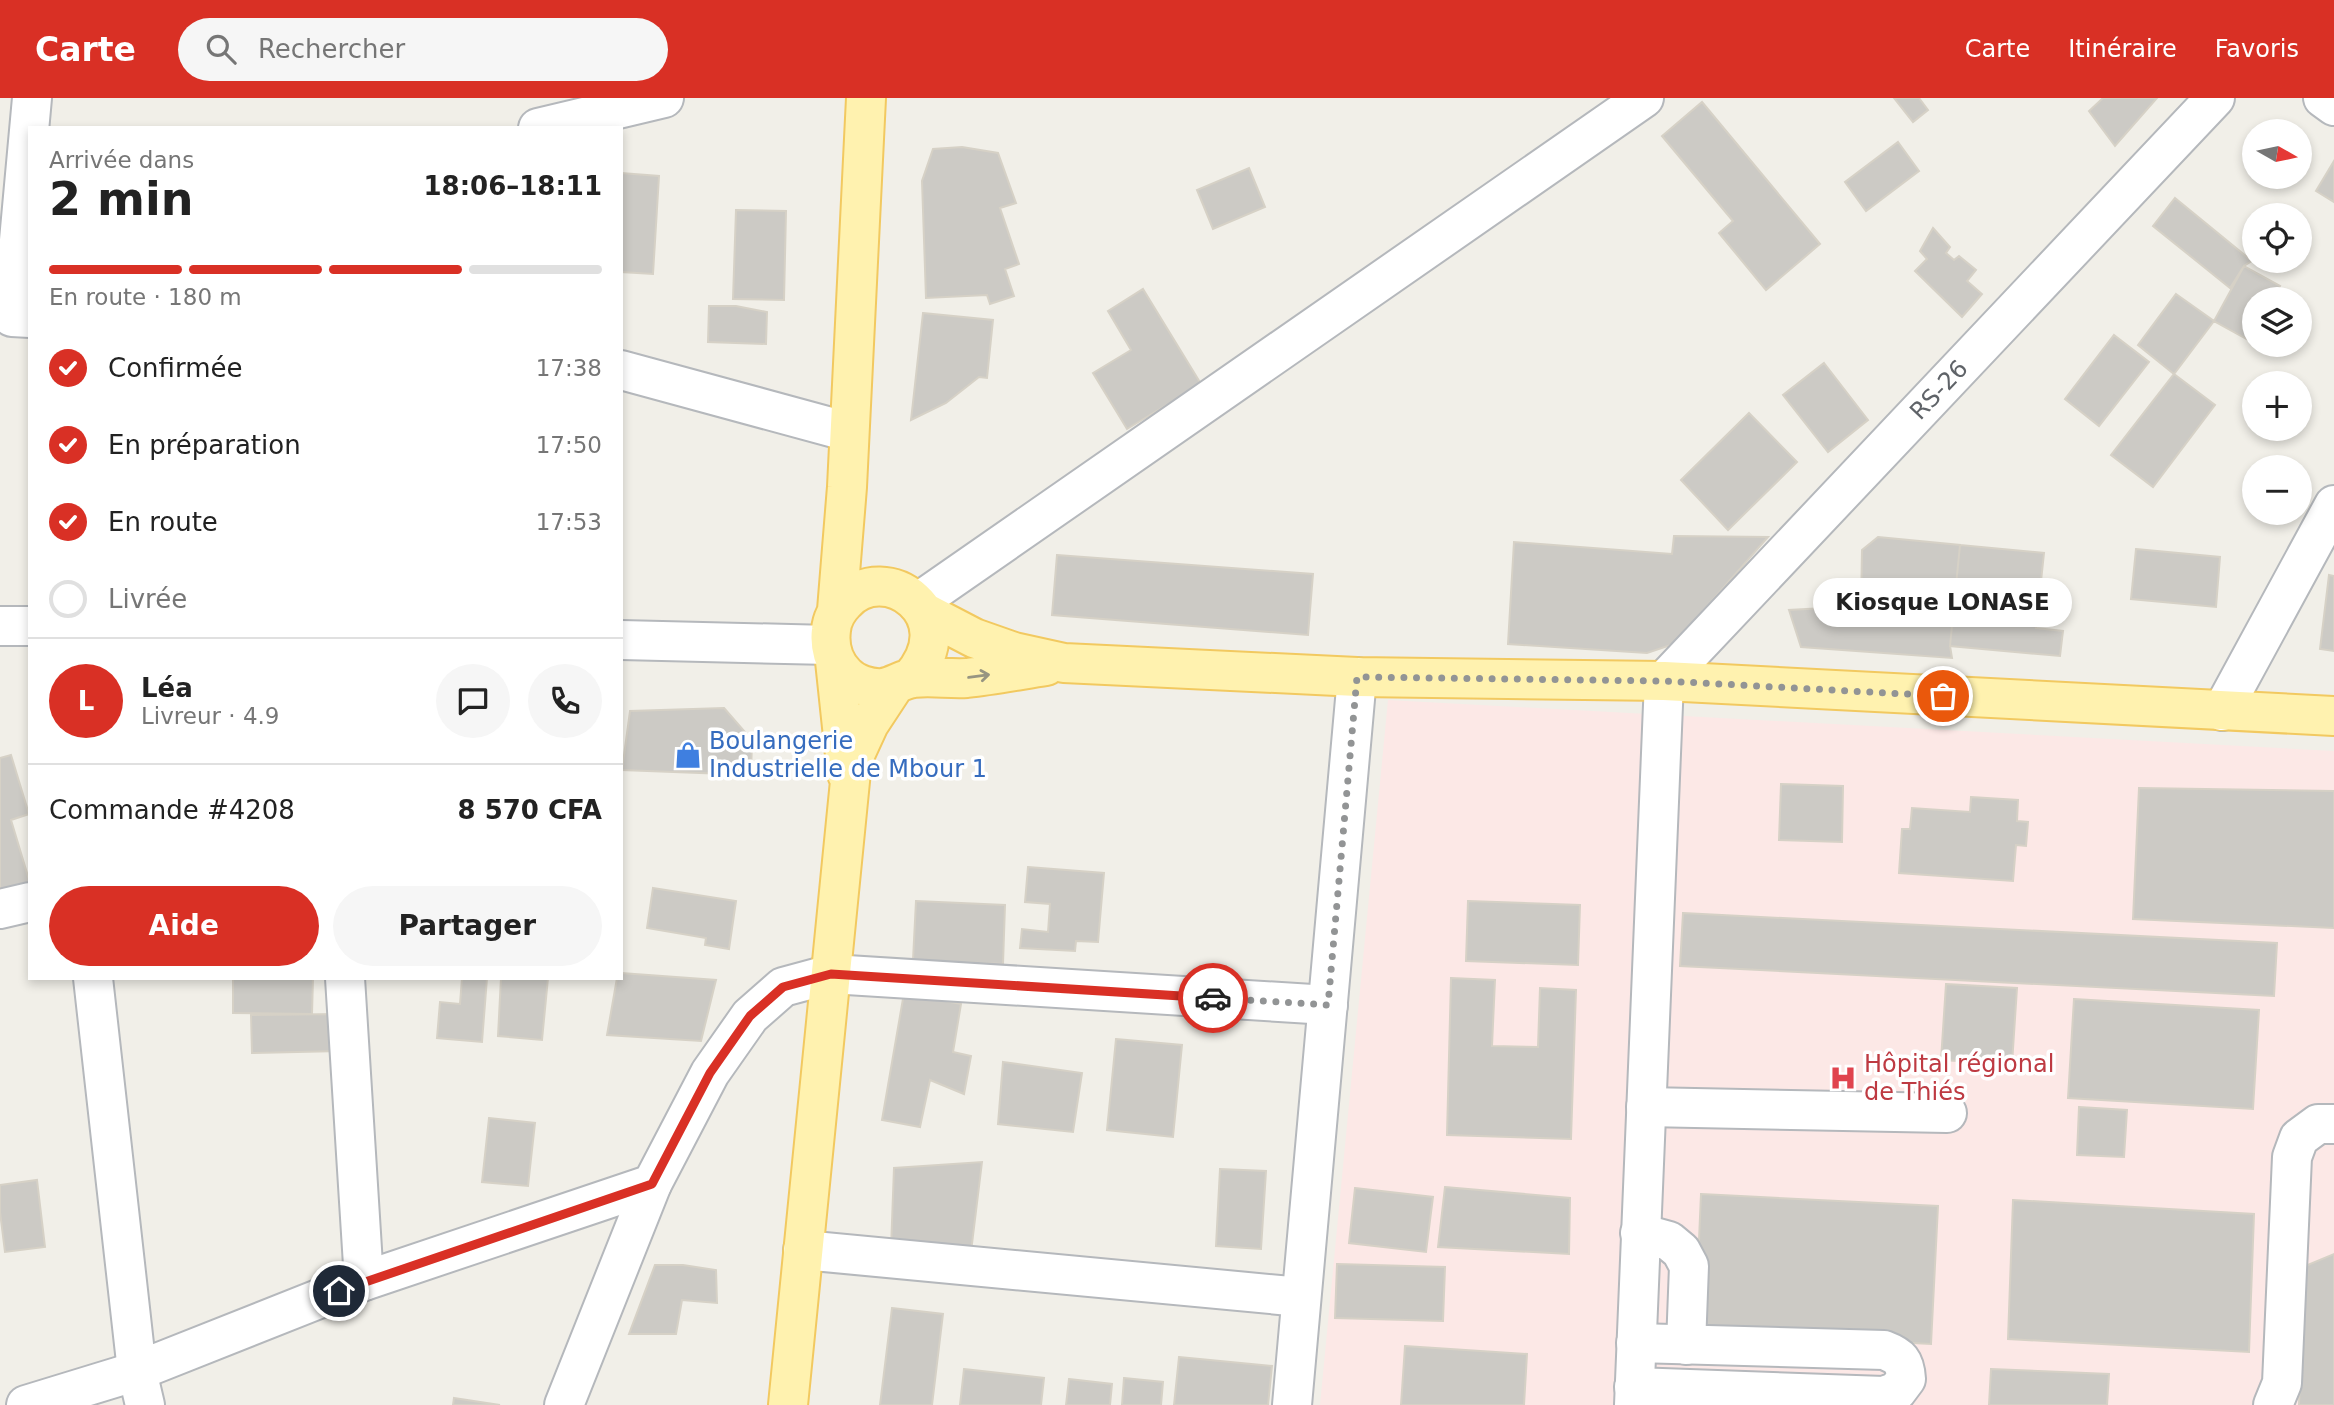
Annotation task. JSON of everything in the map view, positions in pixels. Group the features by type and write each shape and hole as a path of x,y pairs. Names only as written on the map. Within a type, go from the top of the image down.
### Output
{"main road":[{"path":"849,795 834,639 847,487 866,98"},
{"path":"788,1405 852,761 869,724 903,682 923,664 929,648 930,629 917,604 879,569 862,541 847,487"},
{"path":"1064,663 966,678 903,682 877,688 860,684 845,675 834,639 849,598 863,590 880,587 896,590 974,638 1014,652 1064,663 1357,677 1664,681 2334,716"}],"street":[{"path":"29,126 32,98"},
{"path":"542,117 664,98"},
{"path":"917,604 1644,98"},
{"name":"RS-26","path":"1664,681 2215,98"},
{"path":"2323,98 2334,106"},
{"path":"28,136 12,317 28,318"},
{"path":"623,371 849,432"},
{"path":"2222,711 2334,505"},
{"path":"0,626 28,626"},
{"path":"623,640 834,639"},
{"path":"1292,1405 1357,677"},
{"path":"1636,1343 1884,1350 1899,1356 1906,1367 1906,1379 1897,1391 1884,1396 1634,1396 1640,1233 1664,681"},
{"path":"0,909 28,902"},
{"path":"564,1405 652,1184 710,1073 750,1016 783,987 831,974 1328,1005"},
{"path":"93,980 141,1388"},
{"path":"345,980 364,1281"},
{"path":"1646,1107 1947,1113"},
{"path":"2273,1405 2282,1383 2292,1157 2299,1138 2318,1124 2334,1124"},
{"path":"26,1405 141,1388 364,1281 652,1184"},
{"path":"1640,1233 1669,1241 1681,1251 1689,1266 1686,1345"},
{"path":"803,1250 1301,1297"}],"shaded area":[{"name":"Hôpital régional de Thiés","path":"1388,700 2334,751 2334,1405 1320,1405"}],"building":[{"path":"1894,98 1919,98 1928,110 1913,122"},
{"path":"2103,98 2157,98 2115,146 2089,111"},
{"path":"1702,102 1820,244 1766,290 1719,233 1733,221 1662,136"},
{"path":"1898,142 1919,171 1866,211 1845,182"},
{"path":"962,147 998,153 1016,203 1000,208 1019,264 1005,269 1014,296 990,304 987,295 926,298 922,181 933,149"},
{"path":"2334,161 2334,202 2316,191"},
{"path":"1249,168 1265,207 1213,229 1197,190"},
{"path":"623,173 659,176 653,274 623,272"},
{"path":"2175,198 2242,253 2242,269 2230,288 2153,226"},
{"path":"736,210 786,211 784,300 733,299"},
{"path":"1933,228 1950,247 1946,253 1954,260 1959,256 1976,270 1967,281 1982,294 1962,317 1915,271 1927,259 1920,251"},
{"path":"2242,270 2242,273 2257,273 2280,286 2242,287 2242,337 2214,321"},
{"path":"1143,289 1201,384 1127,429 1093,373 1131,350 1108,311"},
{"path":"2176,294 2214,321 2174,374 2138,345"},
{"path":"709,306 736,306 767,312 766,344 708,342"},
{"path":"923,313 993,320 987,378 979,377 946,403 911,420"},
{"path":"2114,335 2149,362 2099,426 2065,399"},
{"path":"1824,363 1868,420 1828,452 1783,395"},
{"path":"2174,374 2215,405 2153,487 2111,455"},
{"path":"1749,413 1797,462 1728,530 1681,480"},
{"path":"1674,536 1768,537 1674,644 1647,653 1508,644 1514,542 1672,554"},
{"path":"1878,537 1960,545 1950,646 1952,658 1801,647 1789,610 1861,606 1862,550"},
{"path":"1960,545 2044,553 2036,628 2063,631 2060,656 1950,646"},
{"path":"2136,549 2220,557 2216,607 2131,599"},
{"path":"1057,555 1313,574 1308,635 1052,615"},
{"path":"2329,575 2334,576 2334,651 2320,649"},
{"name":"Boulangerie Industrielle de Mbour 1","path":"724,708 752,740 751,775 623,770 630,711"},
{"path":"11,755 28,811 28,814 11,820 28,876 28,891 0,899 0,758"},
{"path":"1781,784 1843,786 1842,842 1779,840"},
{"path":"2139,788 2334,791 2334,928 2133,919"},
{"path":"1971,797 2018,800 2017,821 2028,822 2026,846 2016,845 2013,881 1899,873 1902,829 1910,829 1912,808 1970,812"},
{"path":"1028,867 1104,873 1098,942 1076,941 1075,951 1020,948 1022,929 1048,932 1050,904 1025,902"},
{"path":"653,888 736,901 729,949 705,945 706,938 647,928"},
{"path":"916,901 1005,905 1003,964 913,960"},
{"path":"1468,901 1580,905 1578,965 1466,961"},
{"path":"1683,913 2277,943 2274,996 1680,966"},
{"path":"623,973 716,980 701,1041 607,1035 617,980 623,980"},
{"path":"1451,978 1495,980 1492,1046 1538,1047 1540,988 1576,990 1571,1139 1447,1135"},
{"path":"233,980 313,980 312,1014 233,1013"},
{"path":"462,980 487,980 482,1042 437,1038 440,1002 460,1004"},
{"path":"501,980 548,980 542,1040 498,1036"},
{"path":"1946,984 2017,988 2012,1064 1941,1060"},
{"path":"904,993 961,1004 953,1052 971,1056 964,1094 930,1080 920,1127 882,1120"},
{"path":"2074,999 2259,1010 2253,1109 2068,1098"},
{"path":"340,1014 340,1051 252,1053 251,1015"},
{"path":"1116,1039 1182,1045 1173,1137 1107,1130"},
{"path":"1003,1062 1082,1073 1073,1132 998,1124"},
{"path":"2079,1107 2127,1110 2124,1157 2077,1155"},
{"path":"489,1118 535,1123 528,1186 482,1182"},
{"path":"982,1162 971,1252 891,1249 894,1168"},
{"path":"1220,1169 1266,1171 1261,1249 1216,1246"},
{"path":"37,1180 45,1247 5,1252 0,1185"},
{"path":"1445,1187 1570,1198 1569,1254 1438,1247"},
{"path":"1355,1188 1433,1197 1426,1252 1349,1243"},
{"path":"1701,1194 1938,1206 1931,1344 1695,1332"},
{"path":"2013,1200 2254,1214 2249,1352 2008,1339"},
{"path":"2334,1254 2334,1405 2299,1405 2303,1267"},
{"path":"1337,1264 1445,1267 1443,1321 1335,1318"},
{"path":"655,1265 683,1265 716,1270 717,1303 682,1300 676,1334 629,1334"},
{"path":"892,1308 943,1314 932,1405 880,1405"},
{"path":"1405,1346 1527,1354 1524,1405 1401,1405"},
{"path":"1179,1357 1272,1366 1268,1405 1174,1405"},
{"path":"964,1369 1044,1378 1041,1405 960,1405"},
{"path":"1991,1369 2109,1374 2107,1405 1989,1405"},
{"path":"1124,1378 1163,1382 1161,1405 1122,1405"},
{"path":"1069,1379 1112,1384 1110,1405 1066,1405"},
{"path":"454,1398 500,1405 453,1405"}],"way so far":[{"path":"1213,998 1328,1005 1357,677 1664,681 1943,696"}],"place":[{"name":"Kiosque LONASE","path":"1943,696"},
{"name":"Boulangerie Industrielle de Mbour 1","path":"688,755"},
{"name":"Hôpital régional de Thiés","path":"1843,1078"}],"route":[{"path":"339,1291 652,1184 710,1073 750,1016 783,987 831,974 1213,998"}]}
